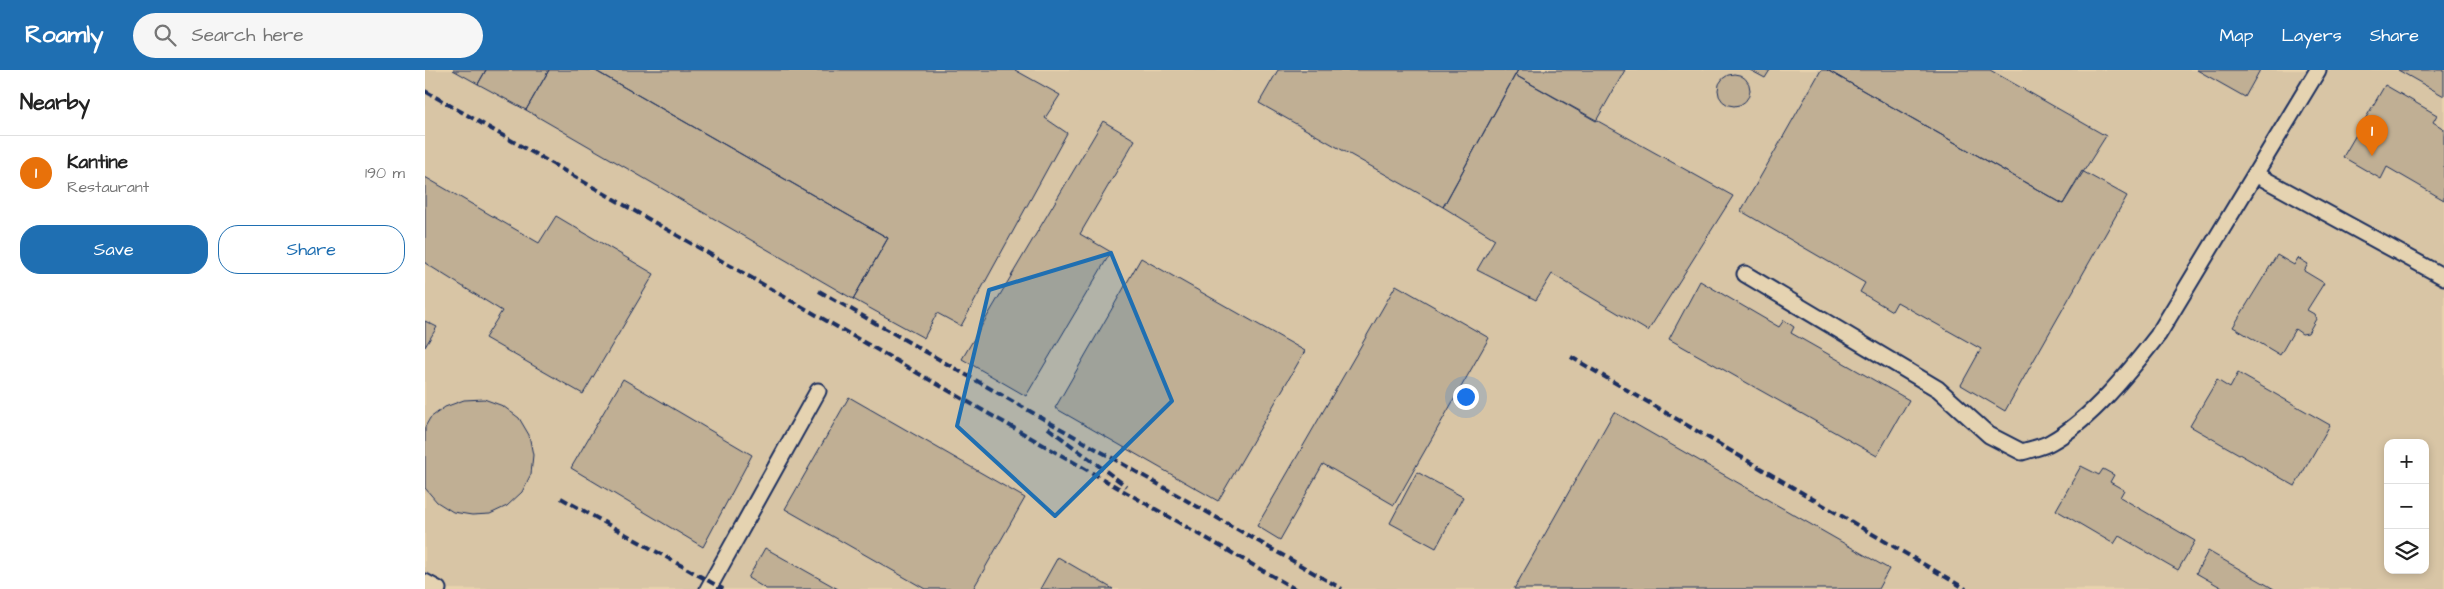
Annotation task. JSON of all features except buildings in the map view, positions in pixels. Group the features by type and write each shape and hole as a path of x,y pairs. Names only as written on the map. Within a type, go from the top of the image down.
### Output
{"lane":[{"path":"1745,274 1938,389 1989,435 2022,452 2051,442 2087,414 2129,372 2158,335 2317,70"},
{"path":"2255,174 2444,277"},
{"path":"708,589 818,391"},
{"path":"425,582 437,589"}],"highlighted area":[{"path":"1111,253 1172,401 1055,516 957,426 989,290"}],"shaded area":[{"path":"425,70 2444,70 2444,589 425,589"}],"railway":[{"path":"425,91 1295,589"},
{"path":"819,291 1342,589"},
{"path":"1571,357 1966,589"},
{"path":"1048,428 1126,486"},
{"path":"561,498 723,589"}],"place":[{"name":"Kantine","path":"2372,156"}]}
